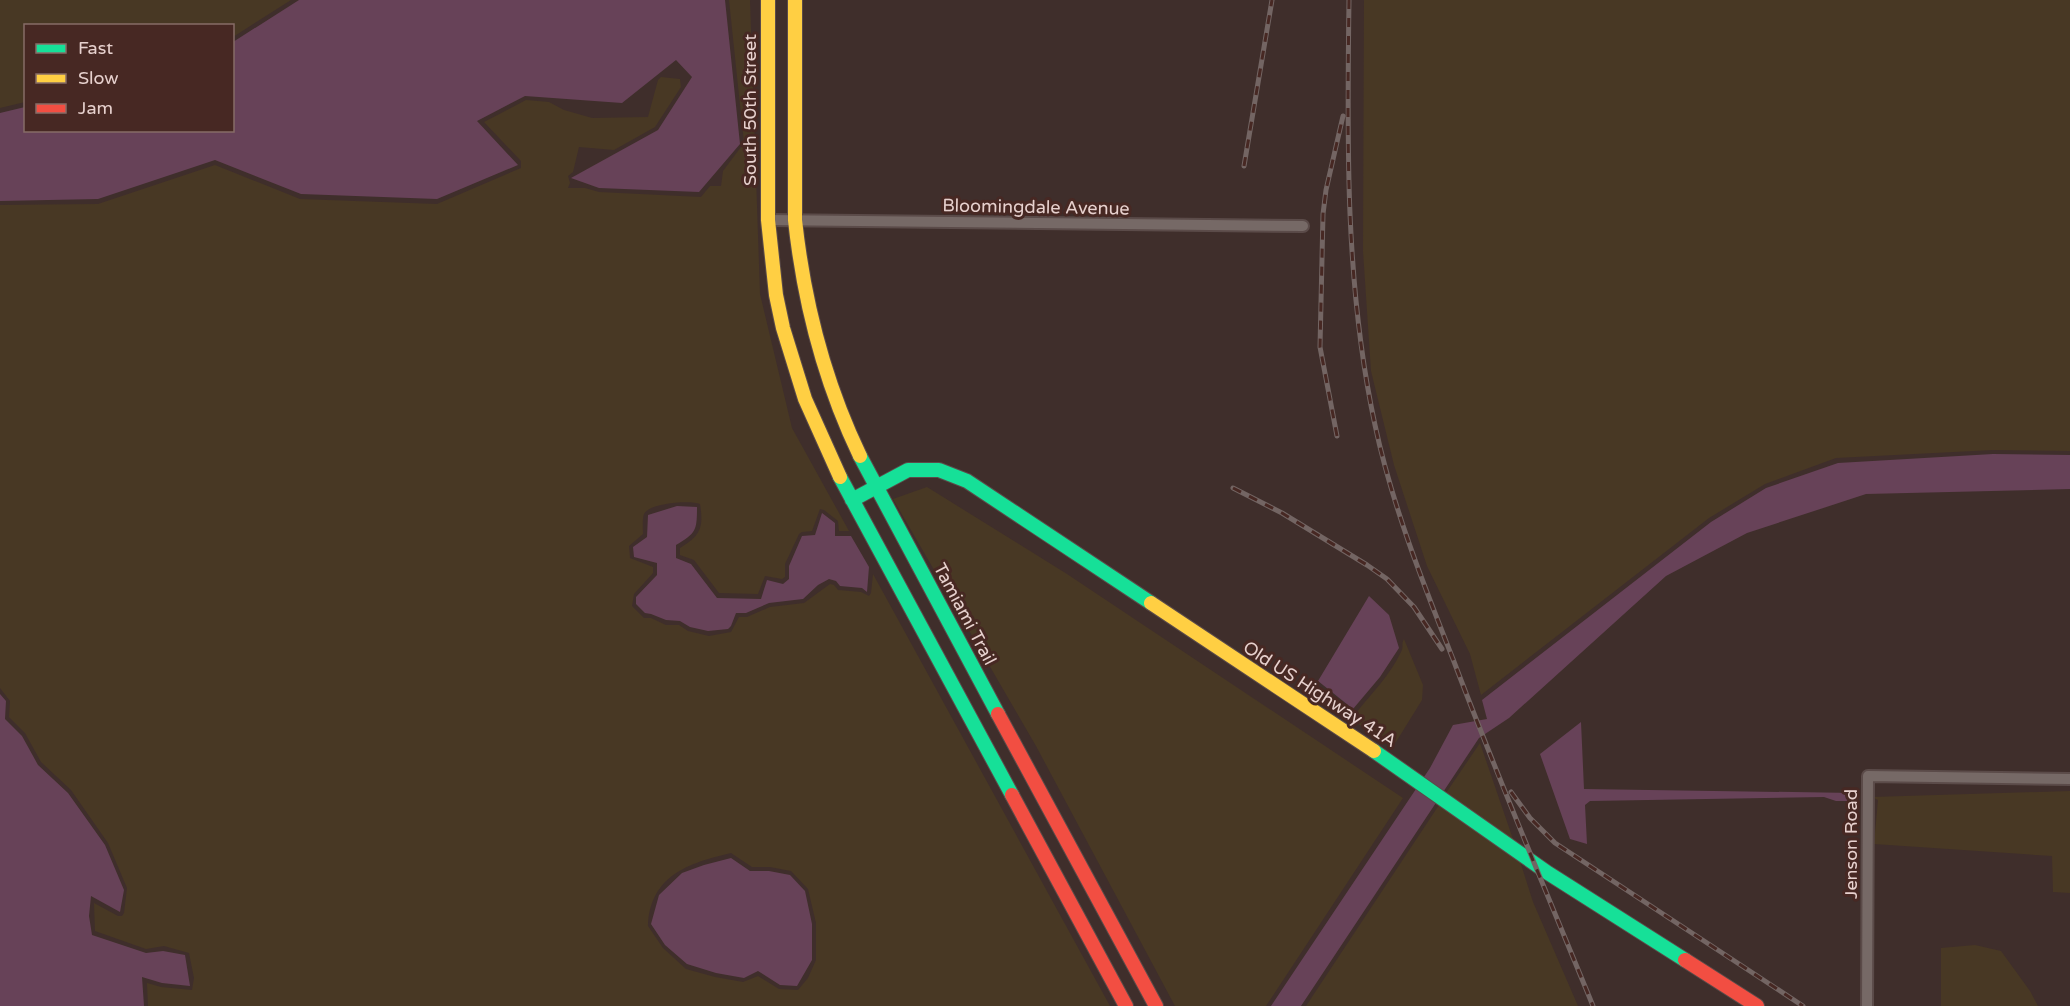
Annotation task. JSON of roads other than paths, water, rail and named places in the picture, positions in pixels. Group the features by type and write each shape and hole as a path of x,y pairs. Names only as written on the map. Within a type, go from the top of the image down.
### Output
{"main road":[{"name":"South 50th Street","path":"768,0 768,220"},
{"path":"795,0 795,220"},
{"path":"768,220 772,267 783,328 816,426 852,500 1126,1006"},
{"name":"Tamiami Trail","path":"795,220 804,290 820,361 844,424 1156,1006"},
{"name":"Old US Highway 41A","path":"852,500 908,470 939,470 967,481 1416,779 1548,873 1757,1006"}],"street":[{"name":"Bloomingdale Avenue","path":"768,220 1303,226"},
{"name":"Jenson Road","path":"1867,1006 1868,776 2070,779"}],"railway":[{"path":"1244,166 1272,0"},
{"path":"1349,0 1348,160 1353,267 1365,373 1382,455 1399,514 1431,602 1504,790 1593,1006"},
{"path":"1337,436 1320,347 1323,214 1326,190 1343,116"},
{"path":"1233,488 1282,513 1387,579 1414,607 1442,649"},
{"path":"1511,792 1530,818 1555,843 1803,1006"}]}
